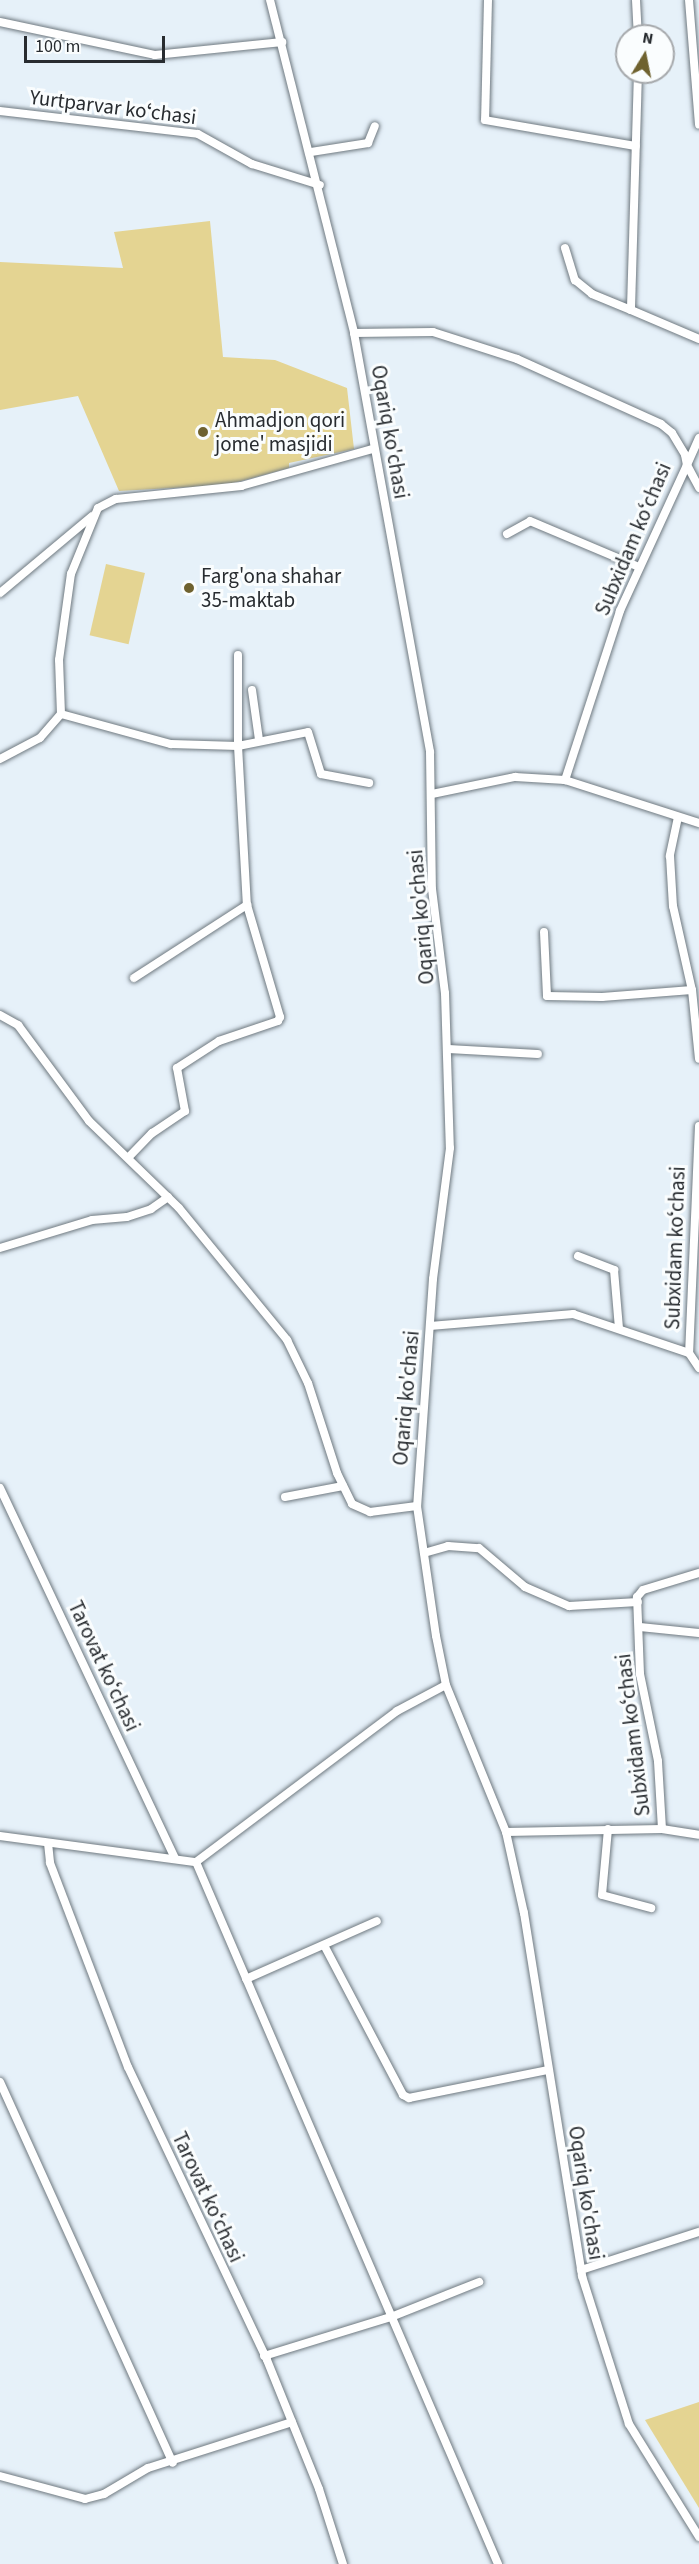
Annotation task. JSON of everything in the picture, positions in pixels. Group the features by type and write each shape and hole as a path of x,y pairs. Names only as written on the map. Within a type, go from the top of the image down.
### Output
{"street":[{"name":"Oqariq ko'chasi","path":"270,0 320,185 354,333 373,449 424,717 432,794 432,889 445,993 450,1148 430,1326 417,1506 446,1684 506,1833 524,1913 581,2270 630,2424 699,2538"},
{"path":"488,0 485,120 636,146"},
{"path":"636,0 637,24"},
{"path":"690,0 699,125"},
{"path":"0,22 155,55 282,42"},
{"path":"631,310 638,84"},
{"name":"Yurtparvar koʻchasi","path":"0,111 198,134 252,164 320,185"},
{"path":"311,152 368,143 375,126"},
{"path":"565,248 575,280 592,294 699,339"},
{"name":"Subxidam koʻchasi","path":"354,333 433,332 517,359 661,424 672,433 687,465 639,567 606,649 565,780"},
{"path":"699,438 687,465 699,488"},
{"path":"0,592 95,513 116,499 241,486 373,449"},
{"path":"0,759 40,738 61,714 59,660 71,574 95,513"},
{"path":"507,534 530,521 639,567"},
{"path":"129,1157 152,1133 185,1111 177,1068 219,1041 278,1021 280,1017 246,905 246,845 238,746 238,655"},
{"path":"252,690 259,740"},
{"path":"61,714 171,744 238,746 308,732 321,774 369,783"},
{"path":"432,794 515,777 565,780 699,823"},
{"path":"678,817 670,856 673,906 692,990 699,1059"},
{"path":"134,978 246,905"},
{"path":"544,932 547,996 602,997 692,990"},
{"path":"0,1015 18,1025 89,1121 168,1197 294,1351 343,1486 359,1509 393,1511 417,1506"},
{"path":"448,1049 538,1054"},
{"name":"Subxidam koʻchasi","path":"699,1126 697,1284 689,1353 699,1368"},
{"path":"0,1248 92,1220 127,1217 151,1209 168,1197"},
{"path":"578,1256 614,1270 619,1328"},
{"path":"430,1326 573,1314 689,1353"},
{"path":"285,1497 343,1486"},
{"name":"Tarovat koʻchasi","path":"0,1488 175,1859"},
{"path":"424,1553 448,1546 479,1548 525,1587 569,1606 638,1602 643,1590 699,1573"},
{"name":"Subxidam koʻchasi","path":"638,1602 640,1674 660,1771 662,1829"},
{"path":"640,1627 699,1633"},
{"path":"0,1836 196,1862 397,1711 446,1684"},
{"path":"608,1829 602,1895 651,1908"},
{"path":"506,1833 662,1829 699,1835"},
{"name":"Tarovat koʻchasi","path":"48,1843 50,1863 128,2067 264,2356 319,2489 343,2564"},
{"path":"196,1862 498,2564"},
{"path":"246,1979 325,1947 377,1922"},
{"path":"325,1947 404,2095 409,2098 548,2070"},
{"path":"0,2082 173,2463"},
{"path":"581,2270 699,2232"},
{"path":"264,2356 391,2318 479,2282"},
{"path":"0,2476 85,2499 104,2494 148,2468 173,2463 292,2422"}],"shaded area":[{"path":"210,221 223,357 275,360 347,388 354,449 289,463 289,468 226,485 119,491 78,396 0,410 0,262 123,268 114,232"},
{"path":"106,564 145,573 129,644 90,635"},
{"path":"699,2402 699,2508 645,2420"}],"place":[{"name":"Ahmadjon qori jome' masjidi","path":"203,432"},
{"name":"Farg'ona shahar 35-maktab","path":"189,588"}]}
